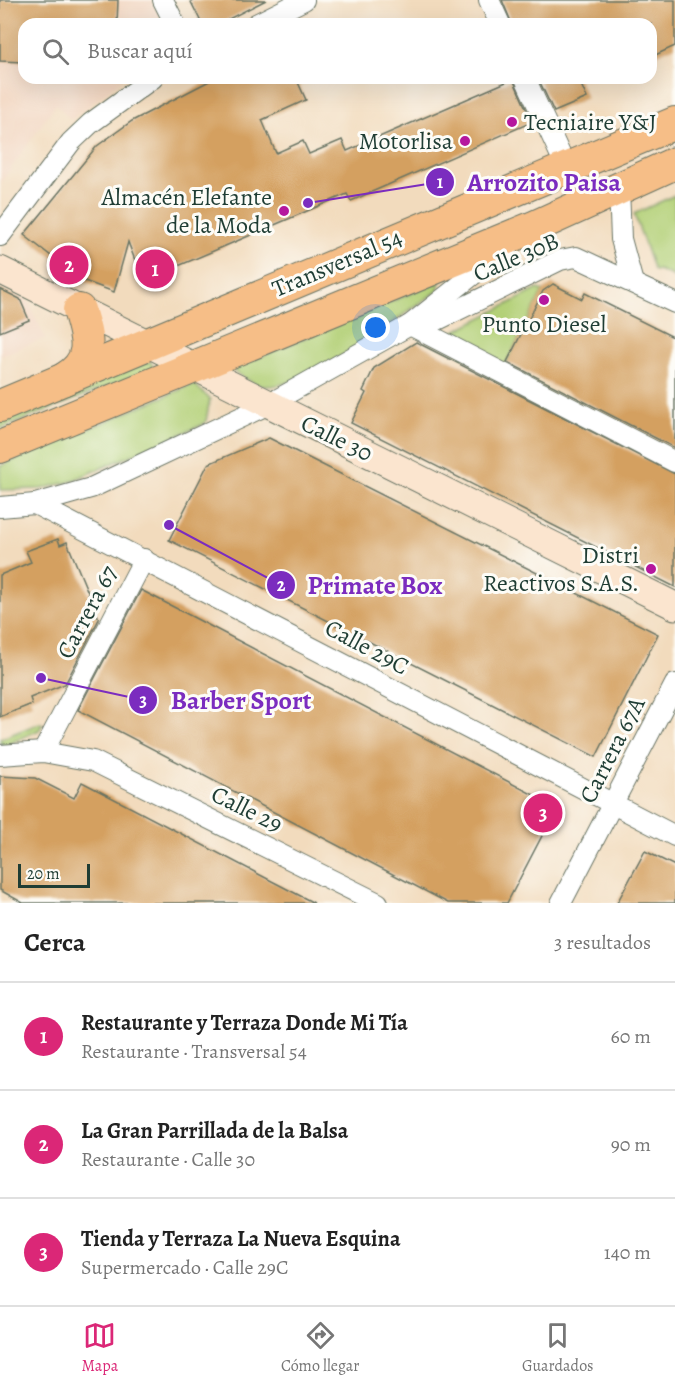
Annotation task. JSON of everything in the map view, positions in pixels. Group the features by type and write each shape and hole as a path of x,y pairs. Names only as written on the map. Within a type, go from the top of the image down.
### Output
{"main road":[{"name":"Transversal 54","path":"0,406 675,123"},
{"name":"Transversal 54","path":"0,447 534,227 675,163"},
{"path":"59,382 73,374 83,360 88,345 79,310"}],"street":[{"path":"164,0 172,18"},
{"path":"268,18 304,0"},
{"path":"489,0 497,18"},
{"path":"0,236 71,142 91,123 145,84"},
{"path":"528,84 566,167"},
{"path":"619,188 621,239 633,283"},
{"name":"Transversal 54","path":"1,508 35,504 91,488 269,404 414,327 534,227"},
{"name":"Calle 30B","path":"414,327 560,260 576,257 675,303"},
{"name":"Calle 30","path":"0,270 675,606"},
{"path":"414,327 675,462"},
{"name":"Calle 29C","path":"35,504 675,836"},
{"name":"Carrera 67","path":"43,752 144,559"},
{"name":"Carrera 67A","path":"561,903 675,684"},
{"name":"Calle 29","path":"0,754 43,752 93,761 378,903"}],"shaded area":[{"path":"0,0 152,0 160,18 18,18 18,84 116,84 71,120 56,104 0,184"},
{"path":"0,287 28,301 45,338 0,356"}],"green space":[{"path":"675,195 675,277 659,270 654,271 634,214"},
{"path":"440,281 438,291 353,349 305,376 283,384 264,386 251,382 231,369"},
{"path":"538,289 543,291 504,367 445,336"},
{"path":"150,361 154,368 0,429 0,421"},
{"path":"194,384 210,399 206,421 202,425 69,482 41,489 0,490 0,466"},
{"path":"40,723 43,724 39,730 2,747 0,739"}],"building":[{"path":"0,0 118,0 117,18 18,18 18,62 0,61"},
{"path":"190,0 266,0 231,18 199,18"},
{"path":"502,0 675,0 675,46 657,54 657,18 510,18"},
{"path":"203,84 299,84 306,100 262,120 276,153 303,141 309,154 342,140 347,151 501,84 515,84 532,122 351,201 347,194 143,281 128,242 114,292 82,280 24,235 97,146 132,121"},
{"path":"541,84 581,84 587,98 554,112"},
{"path":"553,284 582,299 585,293 675,338 675,448 507,362 543,291"},
{"path":"0,289 20,299 29,320 0,332"},
{"path":"416,342 675,474 675,587 351,423 366,393 363,391 374,368"},
{"path":"269,438 658,634 596,757 169,540 208,464"},
{"path":"58,539 60,545 67,542 99,619 65,684 30,698 32,704 0,717 0,575 31,562 26,551"},
{"path":"141,590 557,807 507,903 448,903 78,710"},
{"path":"0,776 35,778 74,798 82,782 314,903 23,903 0,890"},
{"path":"645,851 675,866 675,903 617,903"}],"place":[{"name":"Tecniaire Y&J","path":"512,122"},
{"name":"Motorlisa","path":"465,141"},
{"name":"Arrozito Paisa","path":"308,203"},
{"name":"Almacén Elefante de la Moda","path":"284,211"},
{"name":"La Gran Parrillada de la Balsa","path":"69,265"},
{"name":"Restaurante y Terraza Donde Mi Tía","path":"155,269"},
{"name":"Punto Diesel","path":"544,300"},
{"name":"Primate Box","path":"169,525"},
{"name":"Distri Reactivos S.A.S.","path":"651,569"},
{"name":"Barber Sport","path":"41,678"},
{"name":"Tienda y Terraza La Nueva Esquina","path":"543,813"}]}
